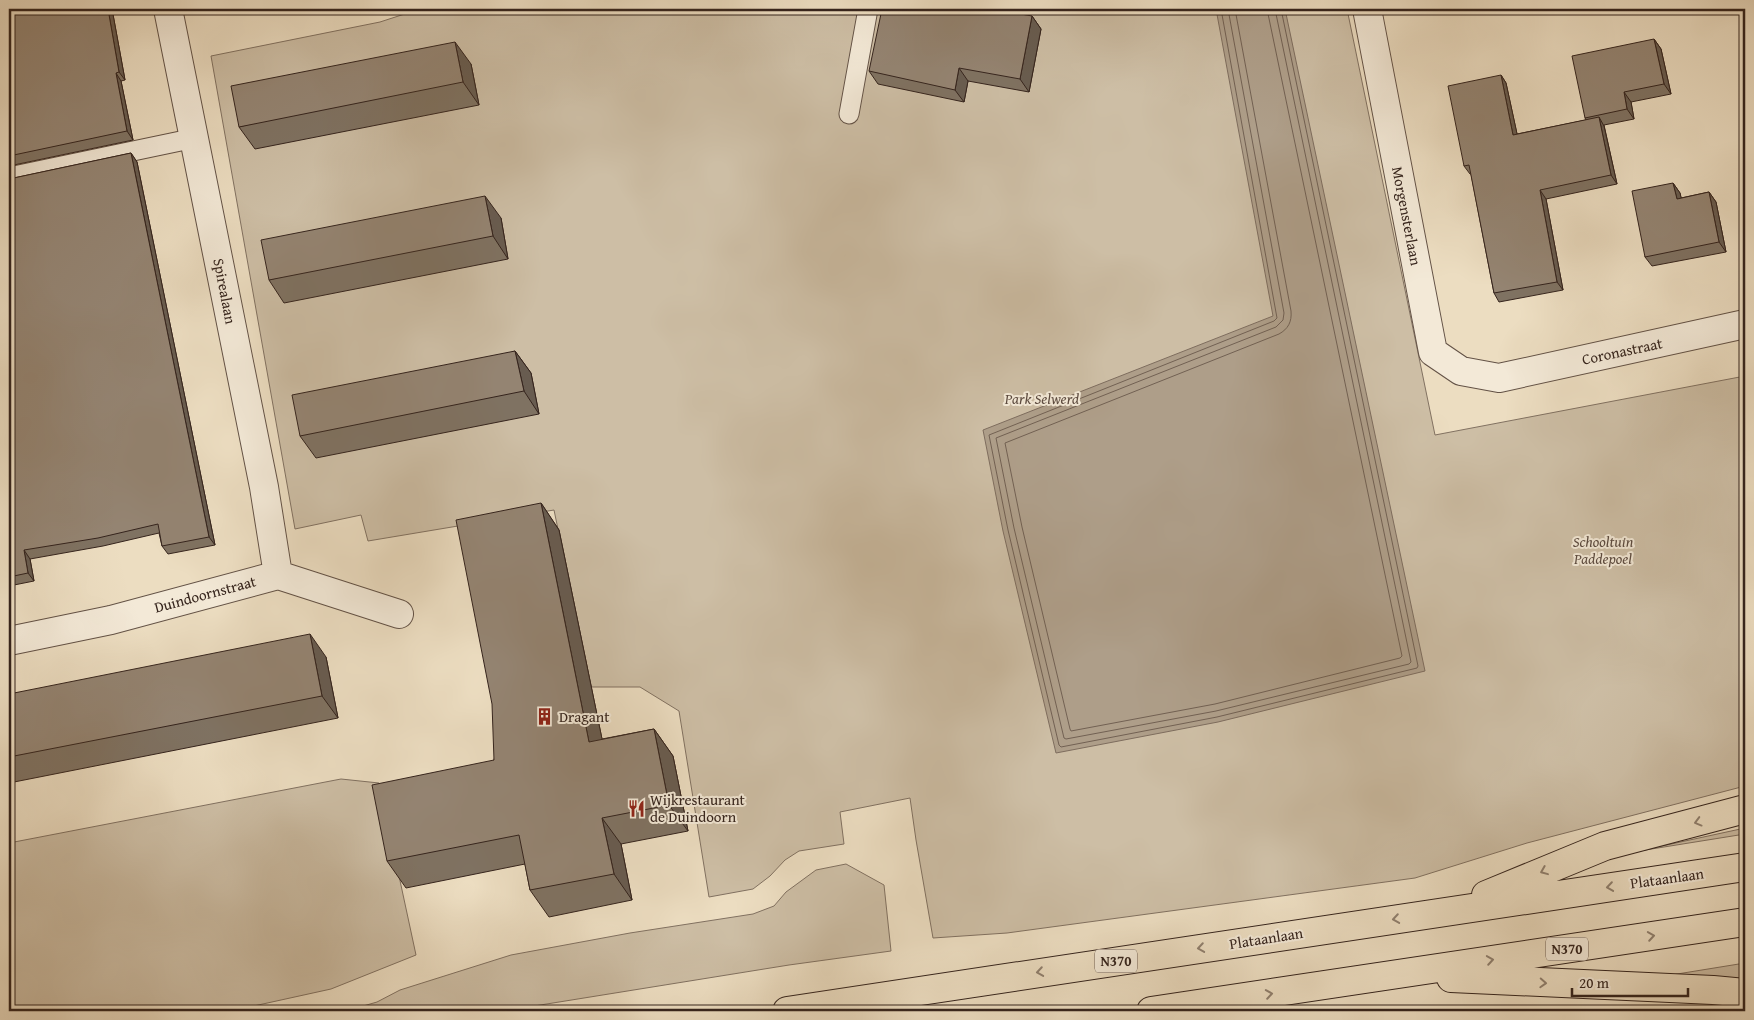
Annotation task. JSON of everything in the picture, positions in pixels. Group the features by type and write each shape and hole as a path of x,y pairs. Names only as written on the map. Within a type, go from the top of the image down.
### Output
{"highway":[{"name":"N370","path":"1444,912 1606,846 1745,810"},
{"name":"Plataanlaan","path":"787,1011 1745,867"},
{"name":"N370","path":"1151,1011 1745,922"},
{"name":"N370","path":"1390,975 1745,993"}],"street":[{"name":"Spirealaan","path":"168,9 264,487 278,575"},
{"name":"Morgensterlaan","path":"1367,9 1433,352 1461,371 1499,378"},
{"name":"Coronastraat","path":"1499,378 1745,324"},
{"path":"278,575 399,614"},
{"name":"Duindoornstraat","path":"9,640 111,620 278,575"}],"lane":[{"path":"849,114 868,9"},
{"path":"9,177 195,138"}],"green space":[{"path":"420,9 1347,9 1435,435 1745,376 1745,786 1527,843 1415,878 1007,933 933,938 910,798 840,812 844,844 799,851 785,860 770,876 753,889 709,897 679,711 640,687 591,687 554,510 368,541 361,515 295,529 211,56 380,22"},
{"path":"341,779 379,783 416,955 331,989 231,1011 9,1011 9,843"},
{"path":"1745,828 1745,834 1639,851"},
{"path":"846,864 884,885 891,951 789,965 528,1007 514,1011 346,1011 377,1002 400,990 511,955 630,933 753,914 774,906 786,892 816,870"},
{"path":"1745,963 1745,980 1671,975"}],"water":[{"path":"1216,9 1285,9 1425,671 1218,722 1056,753 1003,531 983,430 1273,316"}],"building":[{"path":"9,9 108,9 119,72 116,73 127,131 9,156"},
{"path":"882,9 993,9 1032,16 1020,79 959,68 955,90 869,71"},
{"path":"1654,39 1664,84 1624,92 1627,109 1585,118 1572,56"},
{"path":"455,42 463,82 239,127 231,86"},
{"path":"1501,75 1513,135 1599,117 1611,175 1540,190 1557,282 1494,293 1469,165 1464,166 1448,86"},
{"path":"131,153 209,537 162,546 158,524 98,538 24,550 28,573 9,577 9,179"},
{"path":"1673,183 1677,199 1709,192 1719,242 1645,257 1632,191"},
{"path":"485,196 493,236 269,280 261,240"},
{"path":"515,351 524,391 300,436 292,395"},
{"path":"541,503 589,742 654,729 669,805 602,818 614,874 530,890 519,835 387,861 372,785 494,760 492,704 456,520"},
{"path":"310,634 322,696 9,757 9,694"}],"place":[{"name":"Dragant","path":"545,716"},
{"name":"Wijkrestaurant de Duindoorn","path":"636,808"}],"park label":[{"name":"Park Selwerd","path":"1042,398"},
{"name":"Schooltuin Paddepoel","path":"1603,550"}]}
